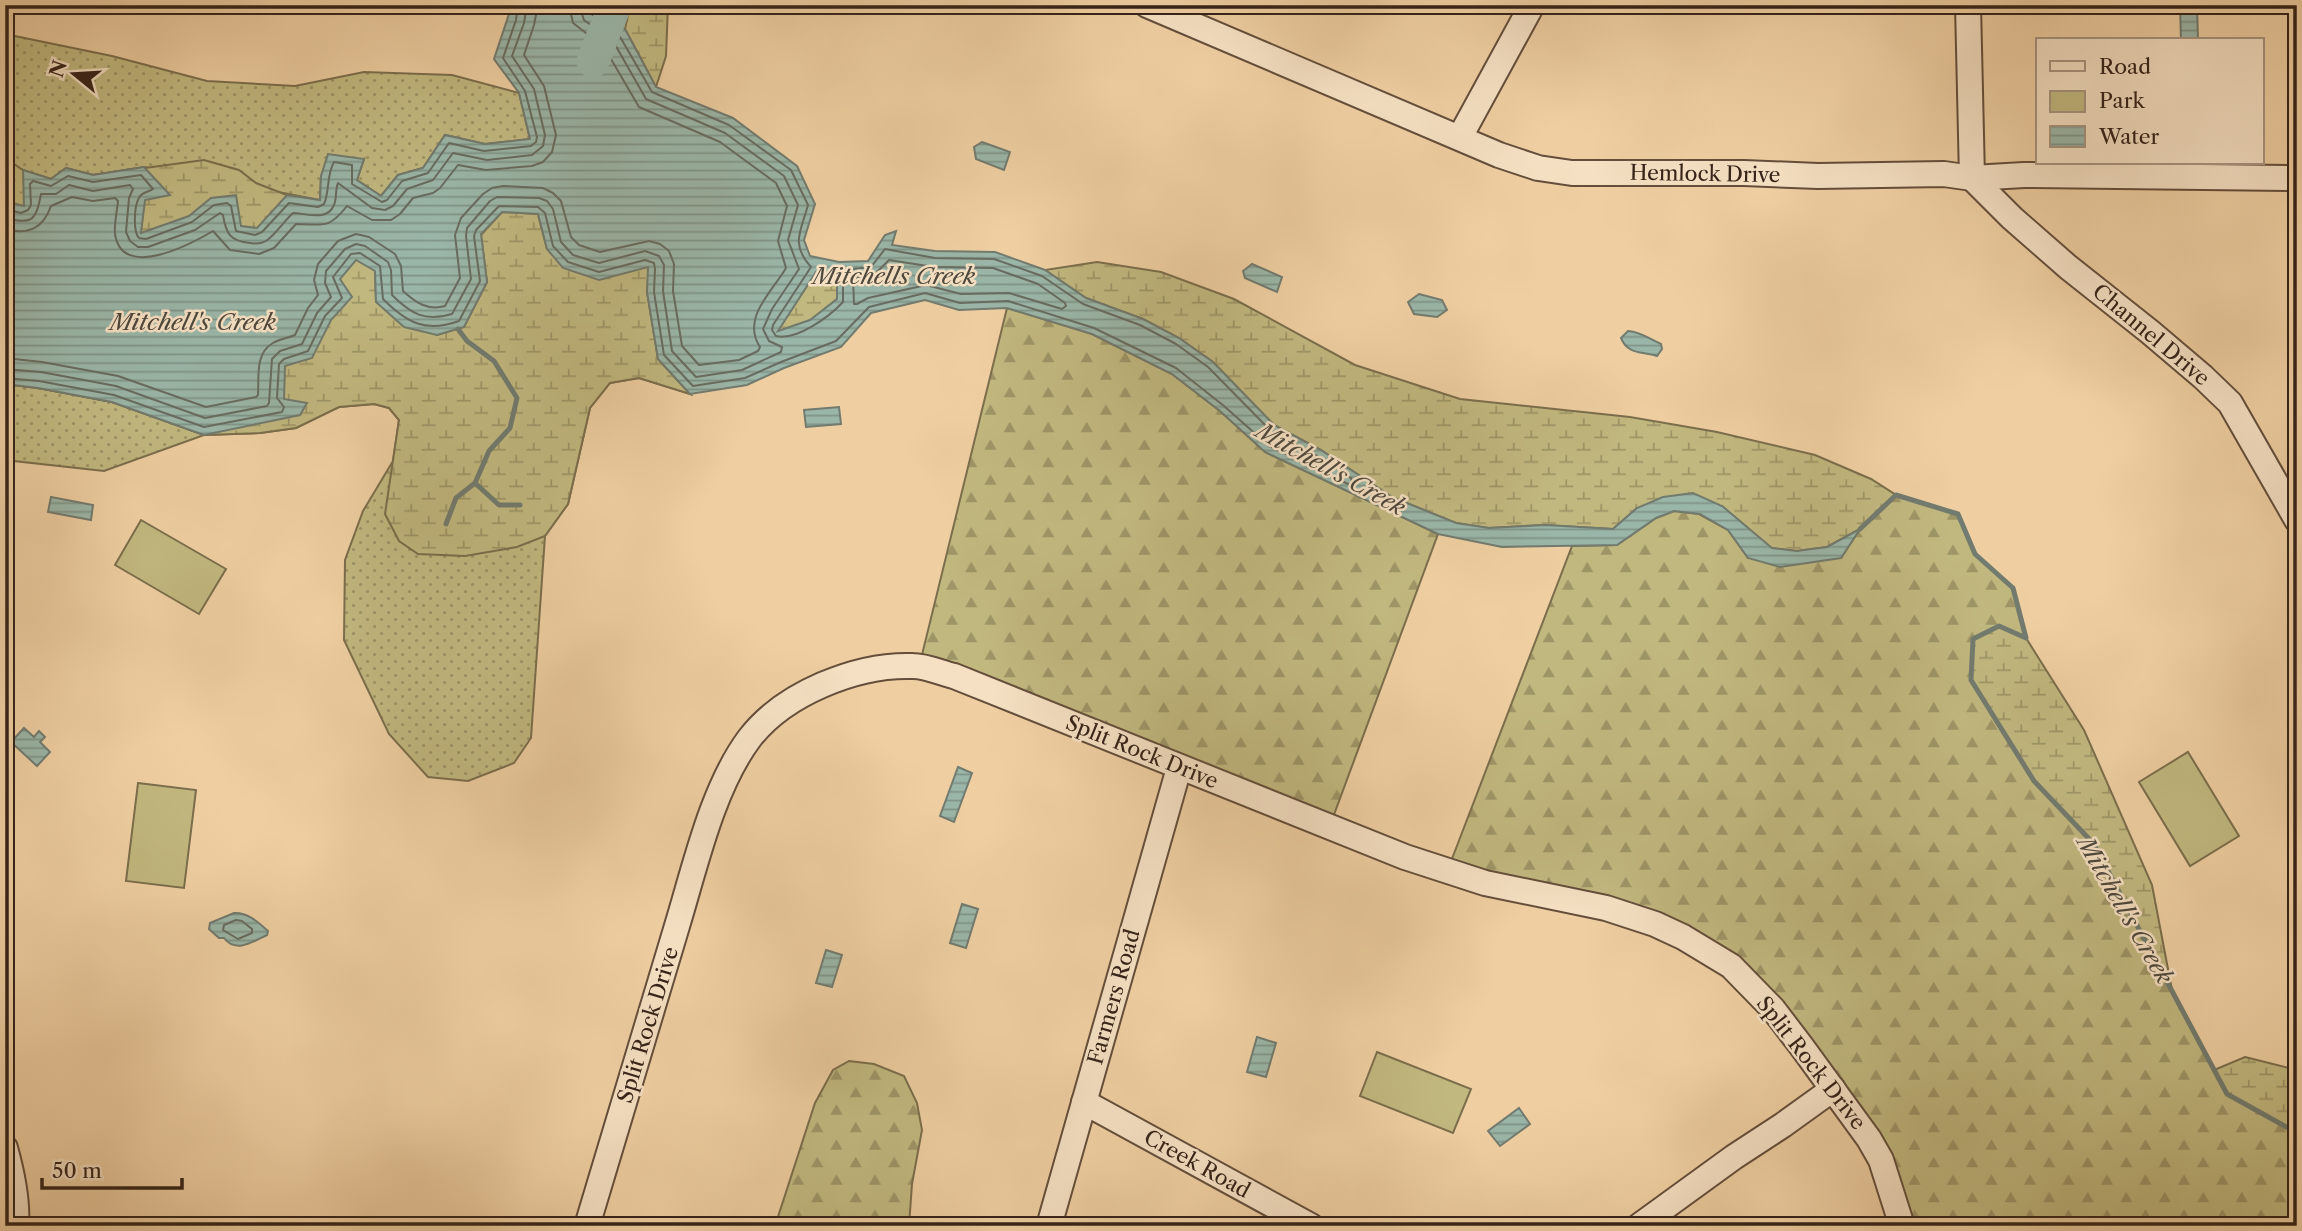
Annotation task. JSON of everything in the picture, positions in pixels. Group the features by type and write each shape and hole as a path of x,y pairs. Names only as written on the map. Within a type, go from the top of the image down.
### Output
{"street":[{"name":"Hemlock Drive","path":"1147,5 1499,155 1538,168 1572,173 1818,176 1944,174 1972,178 2024,175 2297,178"},
{"path":"1460,137 1532,5"},
{"path":"1968,5 1972,178"},
{"name":"Channel Drive","path":"1972,178 2012,219 2150,332 2230,403 2297,520"},
{"name":"Split Rock Drive","path":"587,1226 717,798 731,767 750,738 783,707 813,688 862,672 914,666 954,676 1179,768 1444,871 1485,883 1606,908 1655,924 1683,937 1731,966 1773,1009 1869,1139 1881,1160 1902,1226"},
{"name":"Farmers Road","path":"1049,1226 1179,768"},
{"path":"1639,1226 1833,1089"},
{"name":"Creek Road","path":"1084,1102 1311,1226"},
{"path":"5,1148 13,1177 16,1226"}],"green space":[{"path":"630,5 668,5 666,56 656,87 625,29"},
{"path":"5,34 112,56 207,81 295,86 364,72 452,75 519,93 530,139 485,144 445,135 423,168 398,175 381,196 357,180 364,159 321,176 320,200 144,167 93,175 66,168 51,179 5,201"},
{"path":"5,158 23,170 51,179 66,168 93,175 204,160 239,170 256,183 287,195 356,259 375,270 376,302 437,335 464,327 487,282 481,235 502,212 538,214 547,249 599,279 649,266 647,292 658,359 690,394 639,378 610,383 590,408 568,504 545,536 517,547 465,556 418,554 399,541 385,514 399,420 389,408 374,404 339,407 296,428 260,433 204,435 112,402 5,384"},
{"path":"1097,262 1161,272 1234,299 1355,365 1460,399 1630,417 1717,432 1815,455 1871,479 1896,495 1860,529 1827,547 1797,551 1771,548 1722,506 1637,508 1613,529 1545,525 1489,528 1456,523 1392,497 1321,450 1274,425 1213,362 1179,338 1143,319 1086,298 1045,270"},
{"path":"816,272 837,278 837,299 811,320 777,332"},
{"path":"1007,308 1092,334 1172,374 1220,411 1265,452 1438,534 1332,820 919,667"},
{"path":"658,359 690,394 639,378 610,383 590,408 568,504 545,536 531,738 514,763 468,781 428,777 389,734 344,640 345,560 363,511 393,461 399,420 389,408 374,404 339,407 296,428 260,433 204,435 307,403"},
{"path":"5,384 112,402 204,435 104,471 5,460"},
{"path":"1896,495 1958,514 1975,554 2013,588 2026,638 1999,626 2034,781 2093,843 2227,1094 2297,1133 2297,1226 1902,1226 1881,1160 1802,1047 1683,937 1450,864 1572,546 1617,545 1656,518 1674,511 1699,514 1728,530 1748,558 1841,558 1860,529"},
{"path":"141,520 226,569 199,614 115,565"},
{"path":"1999,626 2026,638 2084,730 2152,885 2172,990 2093,843 2034,781 1971,680 1973,639"},
{"path":"2188,752 2239,836 2190,866 2139,782"},
{"path":"138,783 196,790 184,888 126,881"},
{"path":"1377,1052 1471,1089 1453,1133 1360,1096"},
{"path":"2245,1057 2297,1070 2297,1133 2227,1094 2214,1070"},
{"path":"849,1061 874,1064 904,1076 917,1103 922,1130 912,1184 909,1226 775,1226 815,1103 833,1070"}],"water":[{"name":"Mitchell's Creek","path":"512,5 591,5 625,29 656,87 733,118 797,166 815,204 804,240 810,256 839,262 868,261 885,235 896,231 892,245 935,251 995,252 1045,270 1086,298 1143,319 1179,338 1213,362 1274,425 1321,450 1392,497 1456,523 1489,528 1545,525 1613,529 1637,508 1663,497 1693,493 1722,506 1772,548 1797,551 1827,547 1860,529 1841,558 1780,567 1748,558 1728,530 1700,514 1674,511 1656,518 1617,545 1502,547 1438,534 1265,452 1220,411 1172,374 1092,334 1007,308 959,310 925,300 871,313 841,347 747,385 690,394 658,359 647,292 648,267 599,280 563,268 547,249 538,214 502,212 481,234 487,282 464,327 437,335 404,327 376,302 375,271 356,260 340,279 352,297 331,320 312,358 285,366 284,399 307,403 300,415 204,435 112,402 5,384 5,201 24,206 23,170 51,179 66,168 93,175 144,167 170,195 145,200 141,233 189,216 211,198 236,195 241,226 257,228 287,195 320,200 321,176 328,154 364,159 357,180 381,196 398,175 423,168 445,135 485,144 530,139 519,93 494,59","holes":["816,272 837,278 837,299 810,320 778,331"]},
{"path":"2180,5 2197,5 2198,38 2181,38"},
{"path":"982,142 1010,152 1004,170 976,159 974,147"},
{"path":"1252,264 1282,277 1277,292 1245,278 1243,271"},
{"path":"1419,294 1442,300 1447,310 1437,317 1414,314 1408,302"},
{"path":"1628,331 1661,344 1662,349 1657,356 1632,350 1621,338"},
{"path":"839,407 841,424 806,427 804,410"},
{"path":"51,497 93,505 91,520 48,512"},
{"path":"24,728 34,737 39,731 45,737 40,742 50,752 37,766 11,742"},
{"path":"958,767 972,773 954,822 940,816"},
{"path":"962,904 978,909 966,948 950,943"},
{"path":"234,913 253,919 268,931 267,935 239,946 219,938 209,929 210,923"},
{"path":"826,950 842,955 832,987 816,983"},
{"path":"1257,1037 1276,1043 1266,1077 1247,1072"},
{"path":"1519,1108 1530,1124 1500,1146 1488,1131"}],"waterway":[{"name":"Mitchell's Creek","path":"593,61 615,5"},
{"path":"458,329 467,341 494,361 517,398 510,428 489,451 475,483 499,505 520,505"},
{"path":"446,524 456,498 475,483"},
{"name":"Mitchell's Creek","path":"1860,529 1896,495 1958,514 1975,554 2013,588 2026,638 1999,626 1973,639 1971,680 2034,781 2093,843 2227,1094 2297,1133"}],"water label":[{"name":"Mitchells Creek","path":"894,276"}]}
